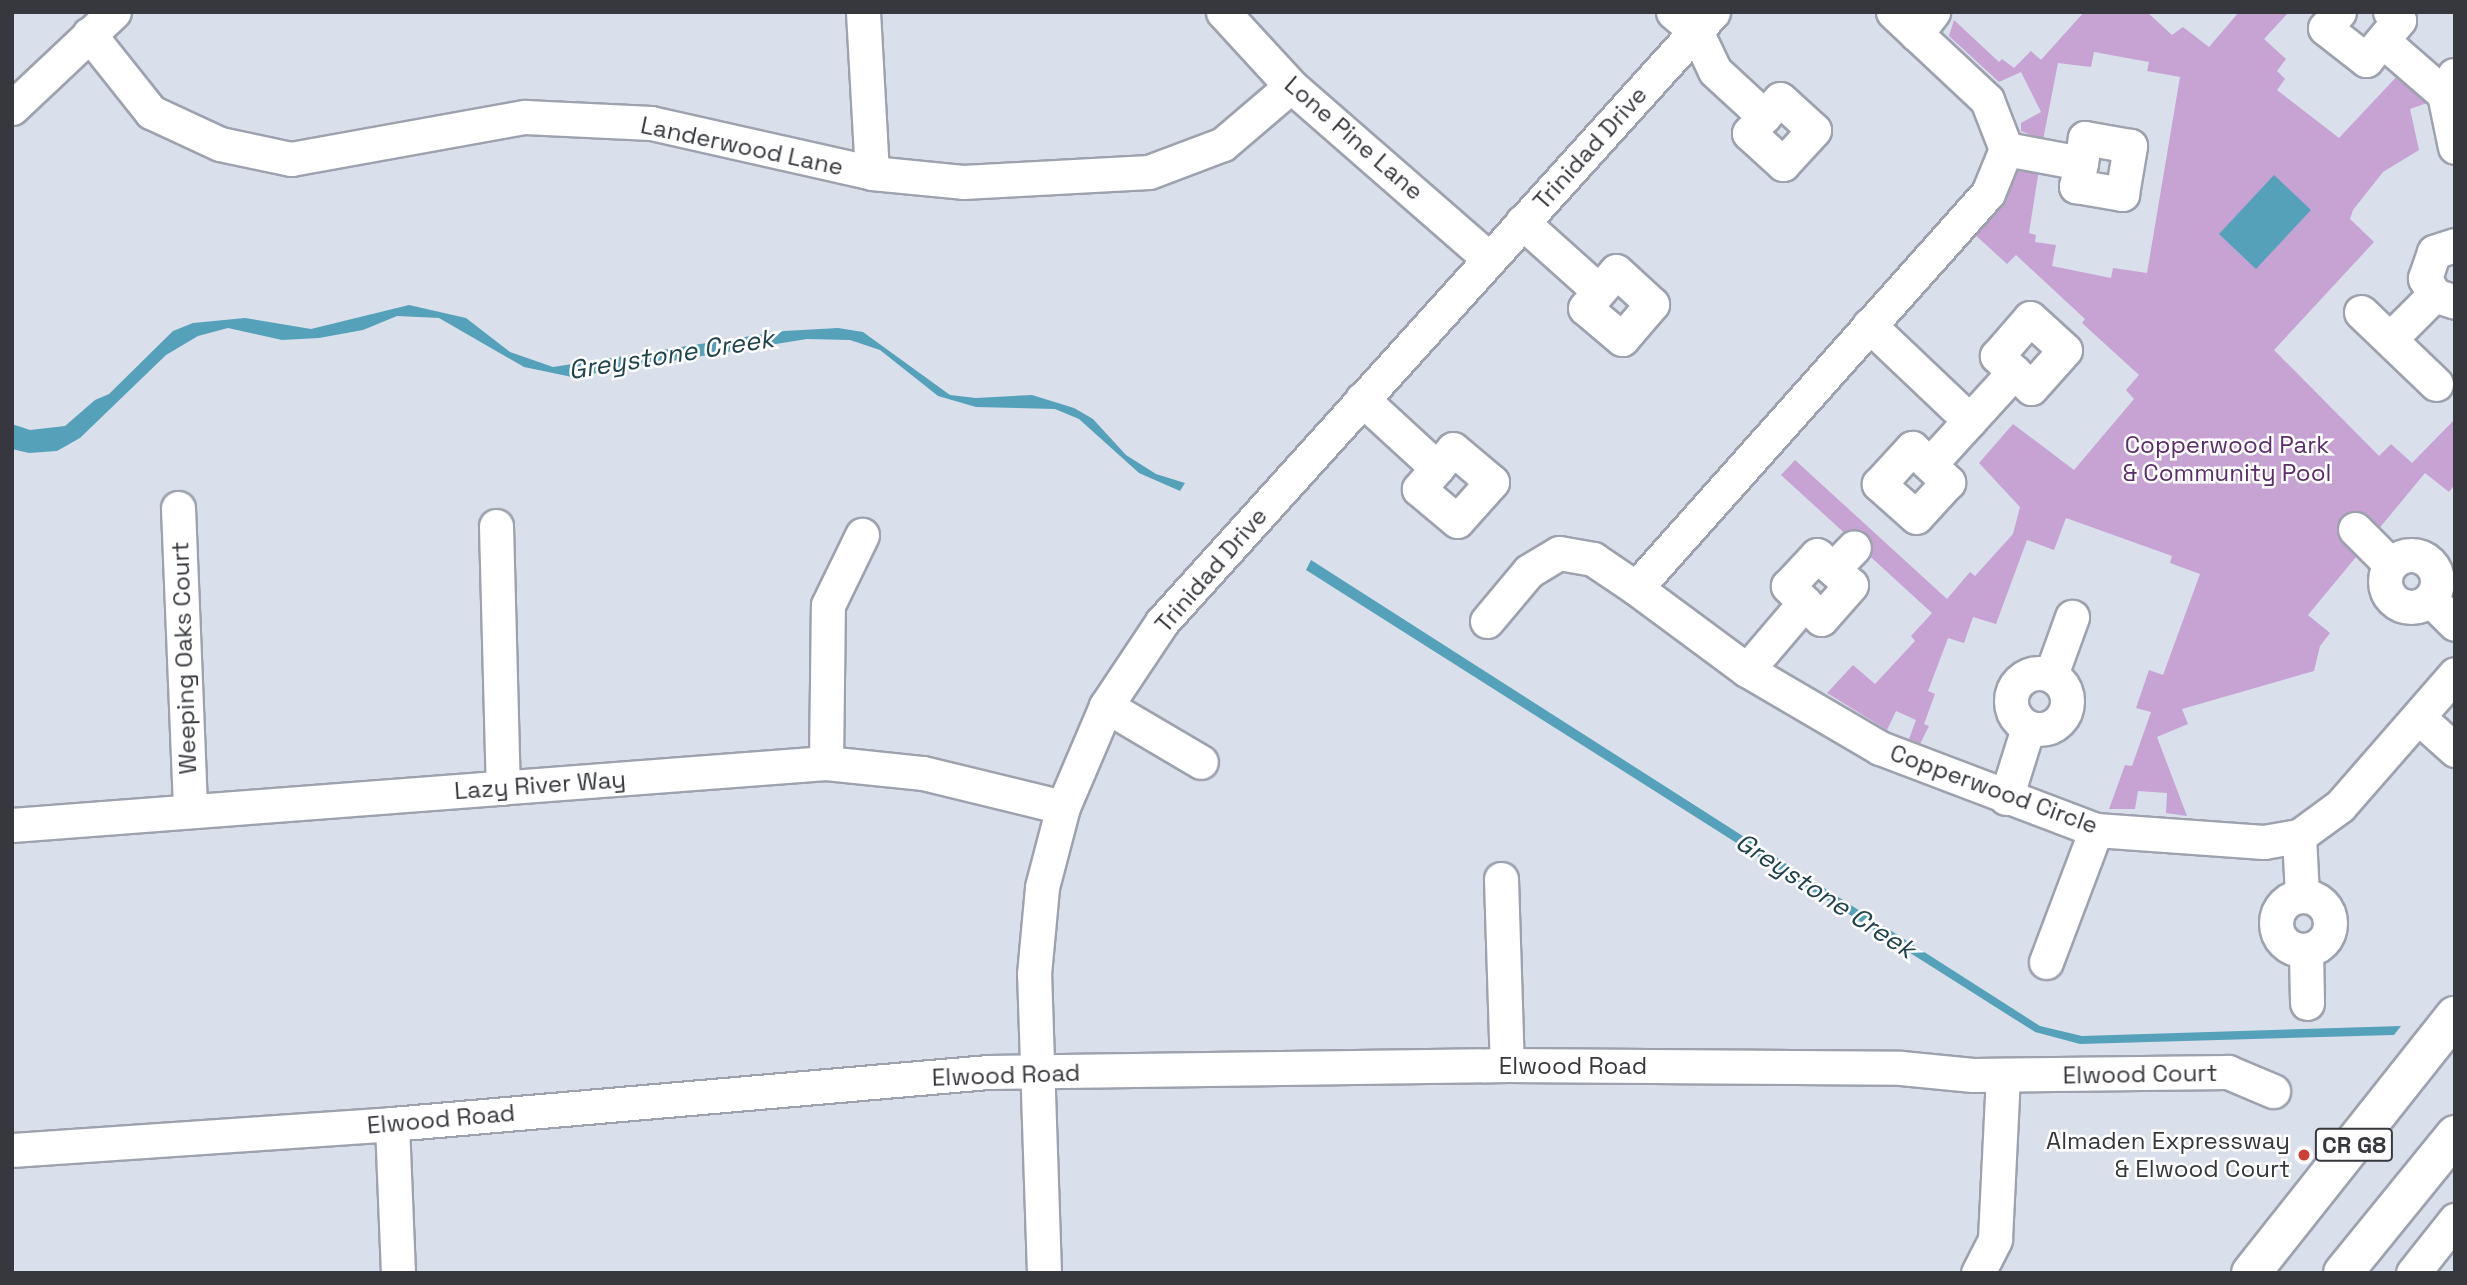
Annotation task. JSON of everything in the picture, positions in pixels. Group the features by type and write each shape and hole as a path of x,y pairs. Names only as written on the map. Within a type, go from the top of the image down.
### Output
{"main road":[{"name":"CR G8","path":"2251,1273 2455,1016"},
{"name":"CR G8","path":"2343,1273 2455,1135"}],"street":[{"path":"12,108 114,12"},
{"path":"863,12 872,173"},
{"name":"Lone Pine Lane","path":"1223,12 1292,86 1489,259"},
{"path":"2339,12 2326,29 2366,60 2386,26 2449,83 2455,147"},
{"path":"1694,19 1715,71 1765,116"},
{"name":"Trinidad Drive","path":"1044,1273 1034,974 1040,912 1063,807 1106,706 1162,622 1522,222 1694,19"},
{"path":"1636,588 1988,193 2006,149 1987,100 1914,20"},
{"name":"Landerwood Lane","path":"89,34 151,112 220,144 291,159 525,117 651,123 872,173 963,182 1149,172 1223,144 1292,86"},
{"path":"2006,149 2081,163"},
{"path":"1522,222 1599,291"},
{"path":"2390,339 2444,298 2425,278 2428,260 2442,247 2455,245"},
{"path":"2361,312 2436,384"},
{"path":"1869,325 1970,421"},
{"path":"1930,464 2014,372"},
{"path":"1362,400 1437,468"},
{"name":"Weeping Oaks Court","path":"178,508 190,808"},
{"path":"496,526 503,788"},
{"path":"2355,529 2390,564 2404,555 2428,560 2437,575 2430,599 2455,624"},
{"path":"826,763 828,605 862,535"},
{"name":"Copperwood Circle","path":"1487,621 1529,572 1559,553 1593,559 1747,670 1880,748 2096,830 2264,842 2299,836 2340,806 2455,674"},
{"path":"1747,670 1805,602 1821,619 1851,585 1844,558"},
{"path":"2006,798 2028,727 2014,716 2012,690 2024,676 2051,675 2072,617"},
{"path":"1106,706 1201,762"},
{"path":"2418,717 2455,750"},
{"name":"Lazy River Way","path":"12,825 190,808 503,788 826,763 923,773 1063,807"},
{"path":"2046,962 2096,830"},
{"path":"2299,836 2302,896 2286,902 2276,925 2283,940 2306,950 2307,1003"},
{"path":"1501,879 1507,1065"},
{"name":"Elwood Road","path":"12,1150 392,1124 975,1073 1507,1065 1901,1069 2003,1076"},
{"name":"Elwood Court","path":"2003,1076 2228,1072 2273,1091"},
{"path":"1978,1273 1995,1239 2003,1076"},
{"path":"392,1124 398,1273"},
{"path":"2413,1273 2455,1220"}],"green space":[{"name":"Copperwood Park & Community Pool","path":"2084,12 2147,12 2172,35 2183,27 2209,47 2239,12 2289,12 2264,39 2286,59 2277,71 2285,79 2277,90 2339,138 2401,72 2430,102 2410,109 2419,150 2383,172 2353,210 2350,219 2374,242 2274,350 2379,456 2391,444 2412,463 2455,419 2455,484 2449,492 2425,473 2377,531 2362,518 2342,541 2356,557 2308,615 2330,633 2320,646 2314,671 2182,709 2188,724 2157,737 2187,816 2166,813 2167,793 2138,791 2135,809 2109,809 2125,765 2132,766 2151,712 2136,708 2149,670 2163,675 2200,574 2170,563 2172,556 2066,518 2054,550 2027,540 1996,624 1973,617 1964,643 1948,638 1928,691 1935,694 1924,724 1929,726 1919,746 1909,739 1916,720 1896,711 1887,730 1827,693 1853,665 1875,684 1915,641 1911,636 1932,613 1781,475 1795,460 1947,599 1970,572 1975,576 2013,534 2020,507 1979,463 2013,424 2074,470 2134,399 2126,390 2139,375 2082,323 2085,319 2016,255 2007,264 1972,232 2022,166 2039,169 2029,233 2036,235 2035,242 2056,245 2052,266 2111,278 2113,268 2147,273 2180,77 2147,71 2149,62 2094,52 2091,67 2058,63 2043,140 2021,131 2021,123 2041,112 2021,72 1999,82 1949,36 1954,20 1999,62 2002,59 2014,68 2031,51 2041,60"}],"water":[{"path":"2274,175 2311,210 2256,269 2219,234"},
{"name":"Greystone Creek","path":"409,305 466,318 510,352 553,367 784,331 838,328 863,332 950,395 976,398 1032,395 1074,408 1093,419 1126,455 1156,474 1185,483 1180,491 1139,473 1079,419 1055,409 976,407 938,396 880,350 850,340 807,339 572,377 524,367 439,318 397,316 363,330 319,338 282,340 228,328 198,336 166,355 80,438 57,451 29,453 12,449 12,424 30,430 65,426 95,400 109,394 173,331 193,323 245,318 311,329"},
{"name":"Greystone Creek","path":"1311,560 2040,1026 2082,1036 2401,1026 2394,1035 2080,1044 2035,1032 1306,570"}],"place":[{"name":"Almaden Expressway & Elwood Court","path":"2304,1155"}]}
